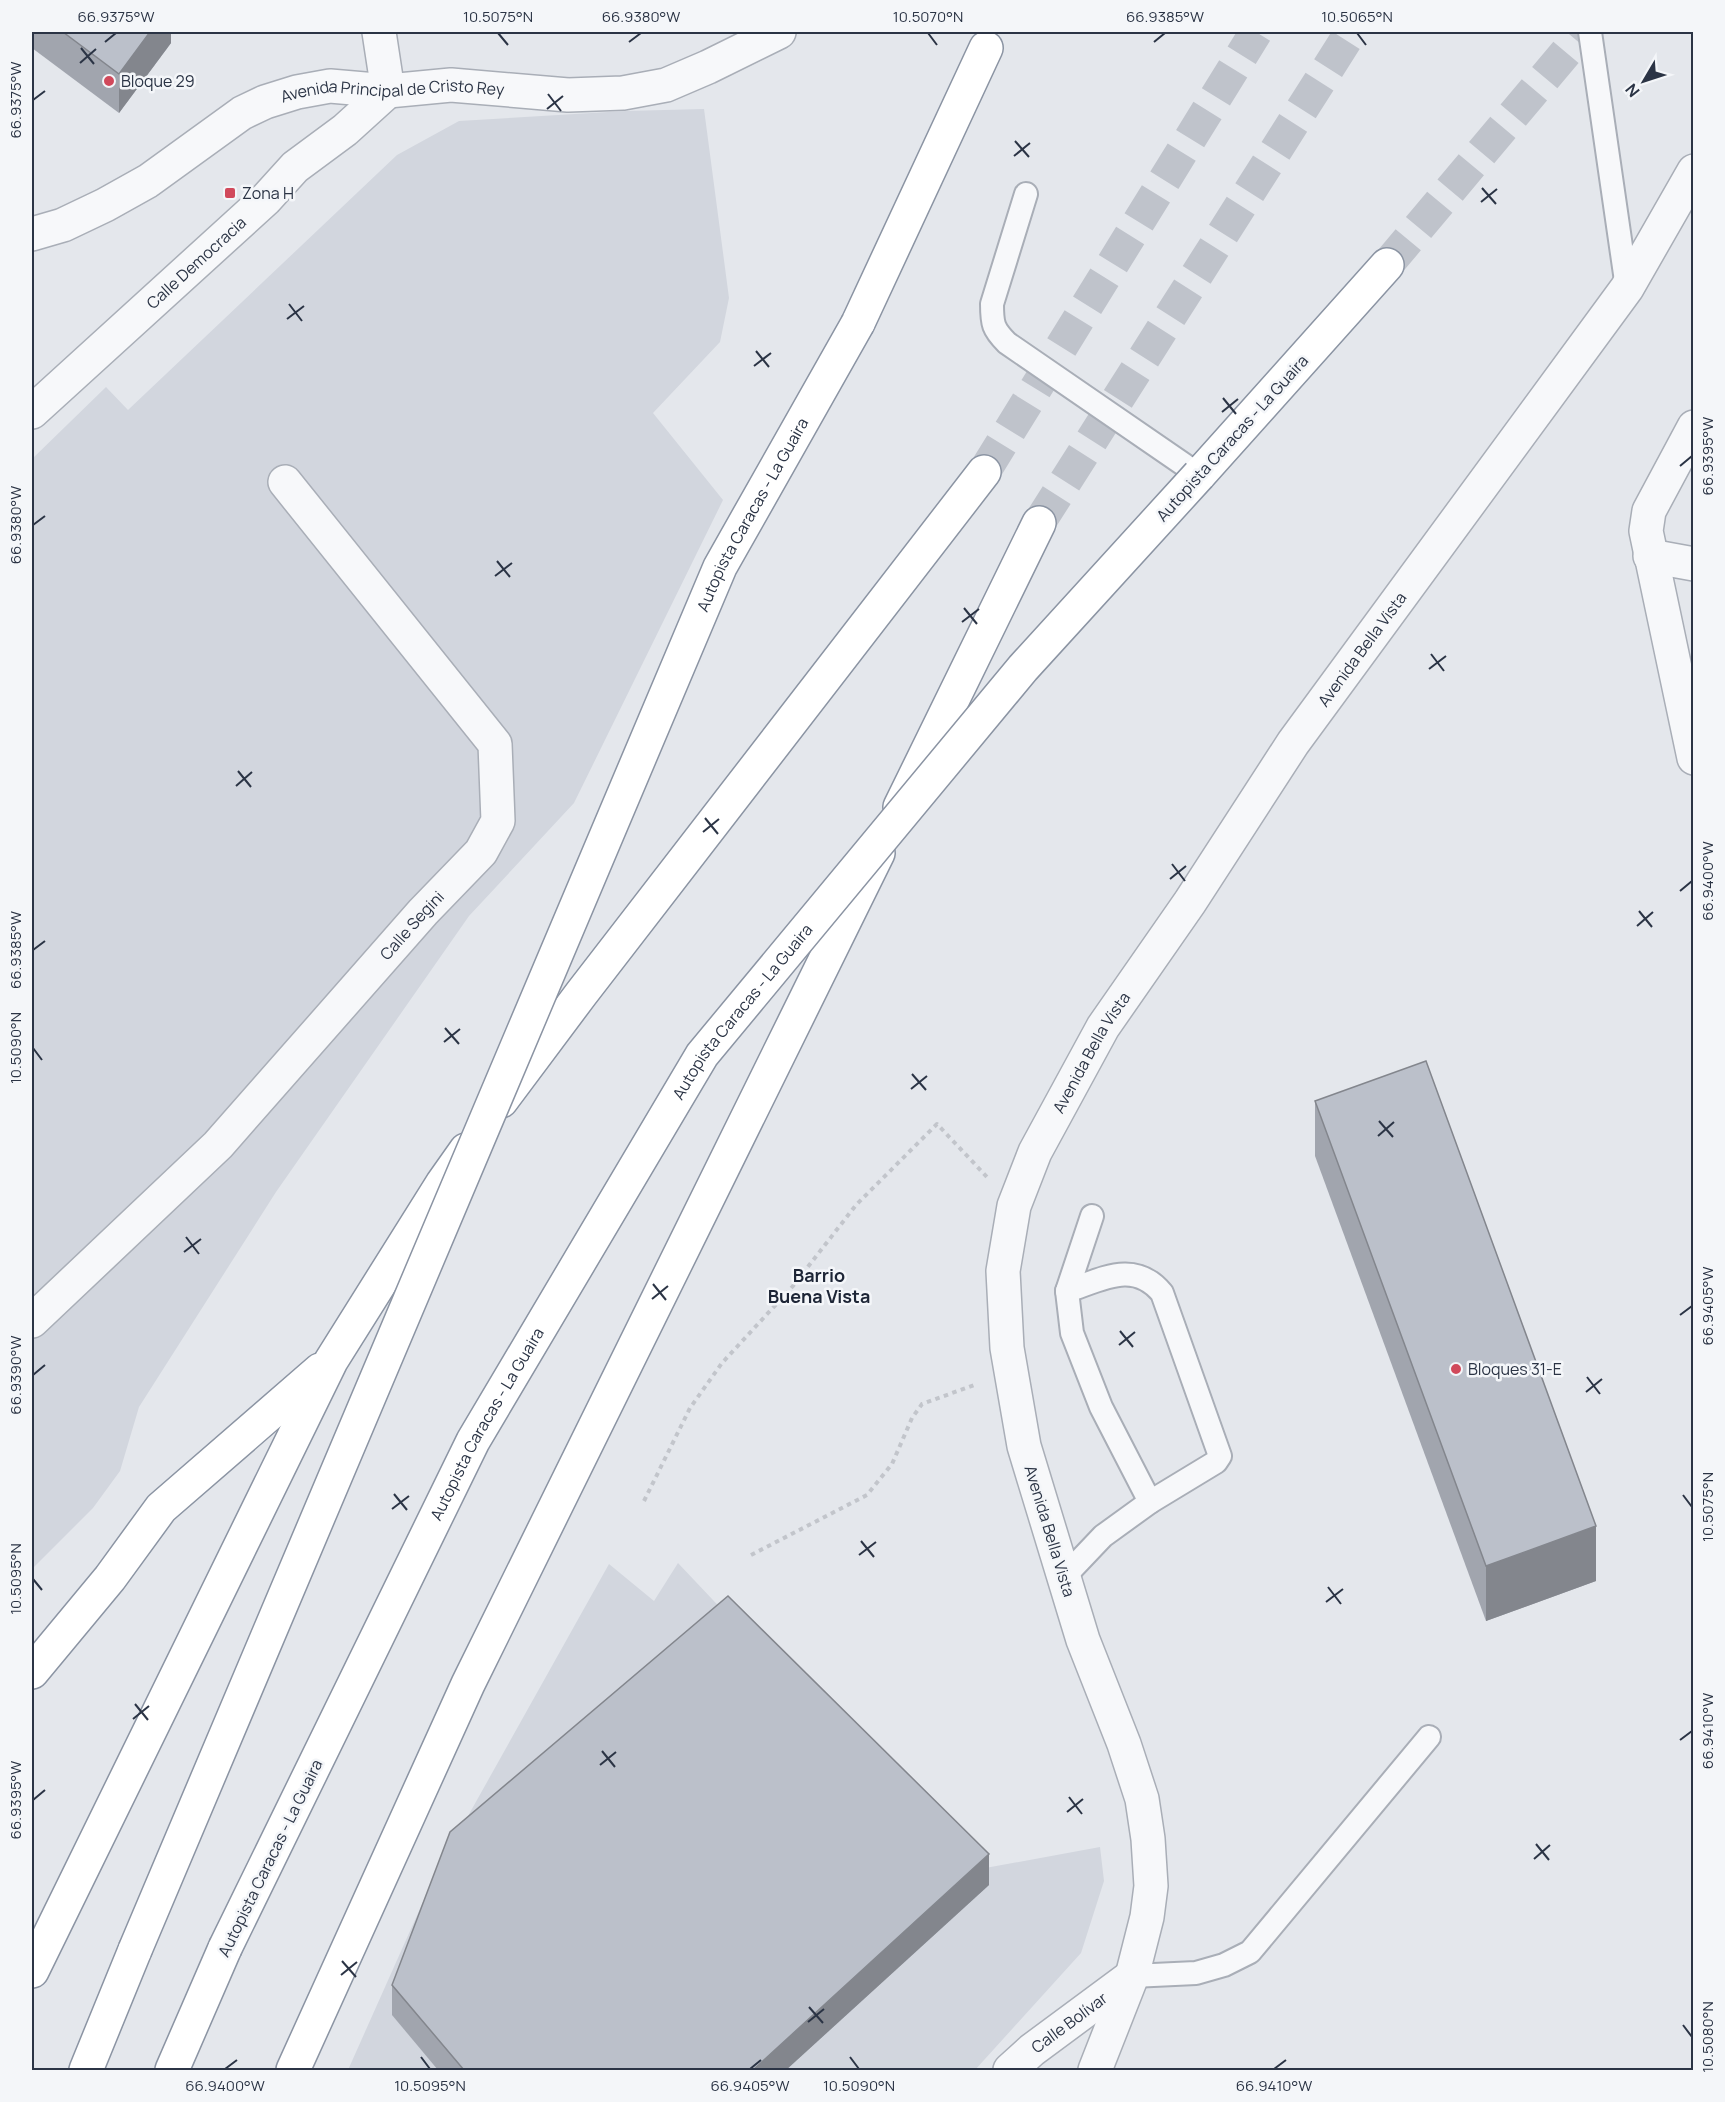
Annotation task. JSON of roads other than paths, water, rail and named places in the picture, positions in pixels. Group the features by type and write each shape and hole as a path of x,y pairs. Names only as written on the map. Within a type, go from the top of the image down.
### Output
{"highway":[{"name":"Autopista Caracas - La Guaira","path":"86,2070 720,567 858,322 986,48"},
{"name":"Autopista Caracas - La Guaira","path":"172,2070 225,1948 473,1441 702,1054 1023,668 1387,266"},
{"path":"32,1971 331,1361 442,1184 515,1081 984,472"},
{"name":"Autopista Caracas - La Guaira","path":"294,2070 468,1684 1039,523"},
{"path":"32,1672 110,1578 161,1508 331,1361"}],"street":[{"path":"379,32 388,91"},
{"name":"Avenida Principal de Cristo Rey","path":"32,234 63,225 105,205 194,150 242,113 265,102 297,92 330,86 388,91 451,85 568,95 622,93 666,85 708,68 779,32"},
{"name":"Calle Democracia","path":"32,412 266,199 295,167 345,130 388,91"},
{"name":"Avenida Bella Vista","path":"1095,2070 1132,1976 1147,1917 1151,1886 1149,1839 1142,1799 1124,1744 1083,1640 1024,1446 1007,1348 1003,1271 1014,1206 1035,1152 1102,1027 1190,902 1293,743 1626,288 1694,171"},
{"path":"1694,427 1649,511 1646,531 1694,759"},
{"name":"Calle Segini","path":"32,1321 218,1145 423,912 481,852 498,820 495,744 285,482"},
{"path":"1650,556 1694,564"},
{"name":"Calle Bolívar","path":"1010,2070 1032,2050 1132,1976"}],"lane":[{"path":"1590,32 1626,288"},
{"path":"1026,194 992,304 992,320 996,331 1007,343 1199,475"},
{"path":"1092,1216 1067,1291 1072,1333 1101,1407 1150,1502"},
{"path":"1065,1576 1103,1536 1150,1502 1216,1462 1220,1457 1162,1293 1155,1285 1135,1274 1118,1274 1067,1291"},
{"path":"1132,1976 1196,1973 1224,1965 1250,1952 1429,1737"}],"tunnel":[{"path":"984,472 1256,32"},
{"path":"1039,523 1351,32"},
{"path":"1387,265 1583,32"}],"place":[{"name":"Bloque 29","path":"109,81"},
{"name":"Zona H","path":"230,193"},
{"name":"Bloques 31-E","path":"1456,1369"}],"district":[{"name":"Barrio Buena Vista","path":"819,1286"}]}
